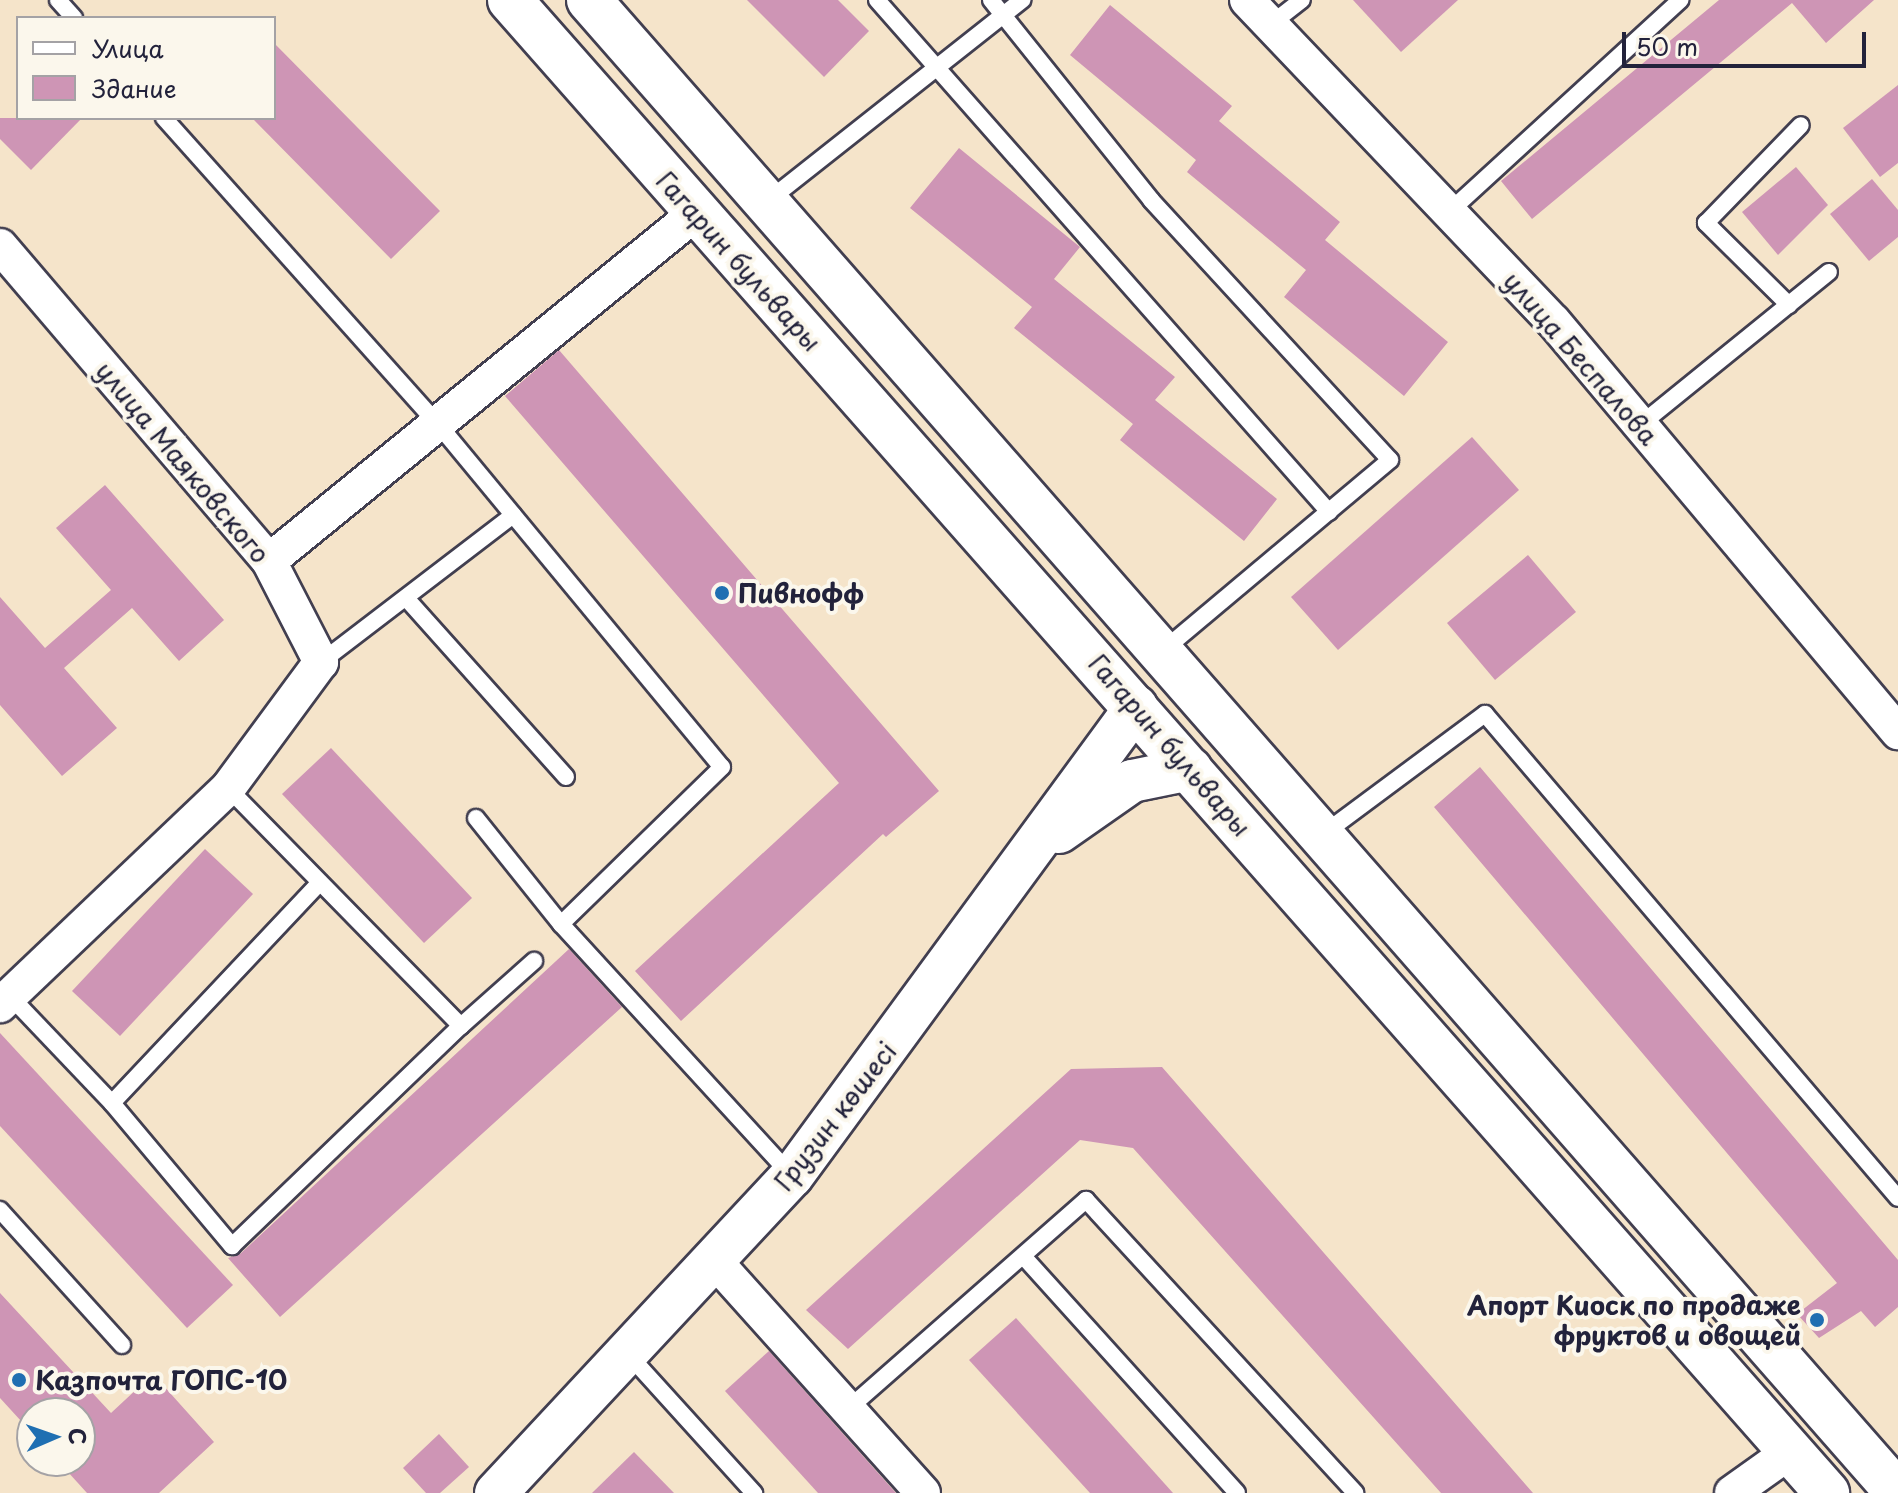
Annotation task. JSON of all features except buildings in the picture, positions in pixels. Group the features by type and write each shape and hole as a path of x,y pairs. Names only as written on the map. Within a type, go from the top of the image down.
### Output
{"main road":[{"name":"Гагарин бульвары","path":"510,0 1191,769 1788,1453 1827,1493"},
{"name":"Гагарин бульвары","path":"589,0 1898,1493"},
{"path":"1136,707 1165,660"}],"street":[{"name":"улица Беспалова","path":"1247,0 1553,321 1898,732"},
{"path":"269,561 696,213"},
{"name":"улица Маяковского","path":"0,246 269,561 321,662"},
{"path":"5,1000 228,788 321,662"},
{"name":"Грузин көшесі","path":"496,1493 792,1176 1136,707"},
{"path":"1035,848 1132,781 1191,769"},
{"path":"714,1260 923,1493"},
{"path":"1732,1493 1788,1453"}],"lane":[{"path":"58,0 72,16"},
{"path":"877,0 1329,512"},
{"path":"991,0 1151,200 1390,460 1165,660"},
{"path":"765,204 1022,0"},
{"path":"1271,24 1302,0"},
{"path":"1449,212 1680,0"},
{"path":"166,120 438,424 722,767 561,924"},
{"path":"1789,305 1706,223 1801,125"},
{"path":"1640,425 1829,272"},
{"path":"321,662 513,515"},
{"path":"406,598 566,777"},
{"path":"1320,837 1485,714 1898,1198"},
{"path":"228,788 461,1026"},
{"path":"476,818 561,924 792,1176"},
{"path":"112,1103 320,882"},
{"path":"5,1000 112,1103 232,1246 461,1026 534,961"},
{"path":"848,1409 1086,1200 1355,1493"},
{"path":"0,1210 122,1345"},
{"path":"1023,1256 1237,1493"},
{"path":"627,1353 754,1493"}],"place":[{"name":"Пивнофф","path":"722,593"},
{"name":"Апорт Киоск по продаже фруктов и овощей","path":"1817,1320"},
{"name":"Казпочта ГОПС-10","path":"19,1380"}]}
